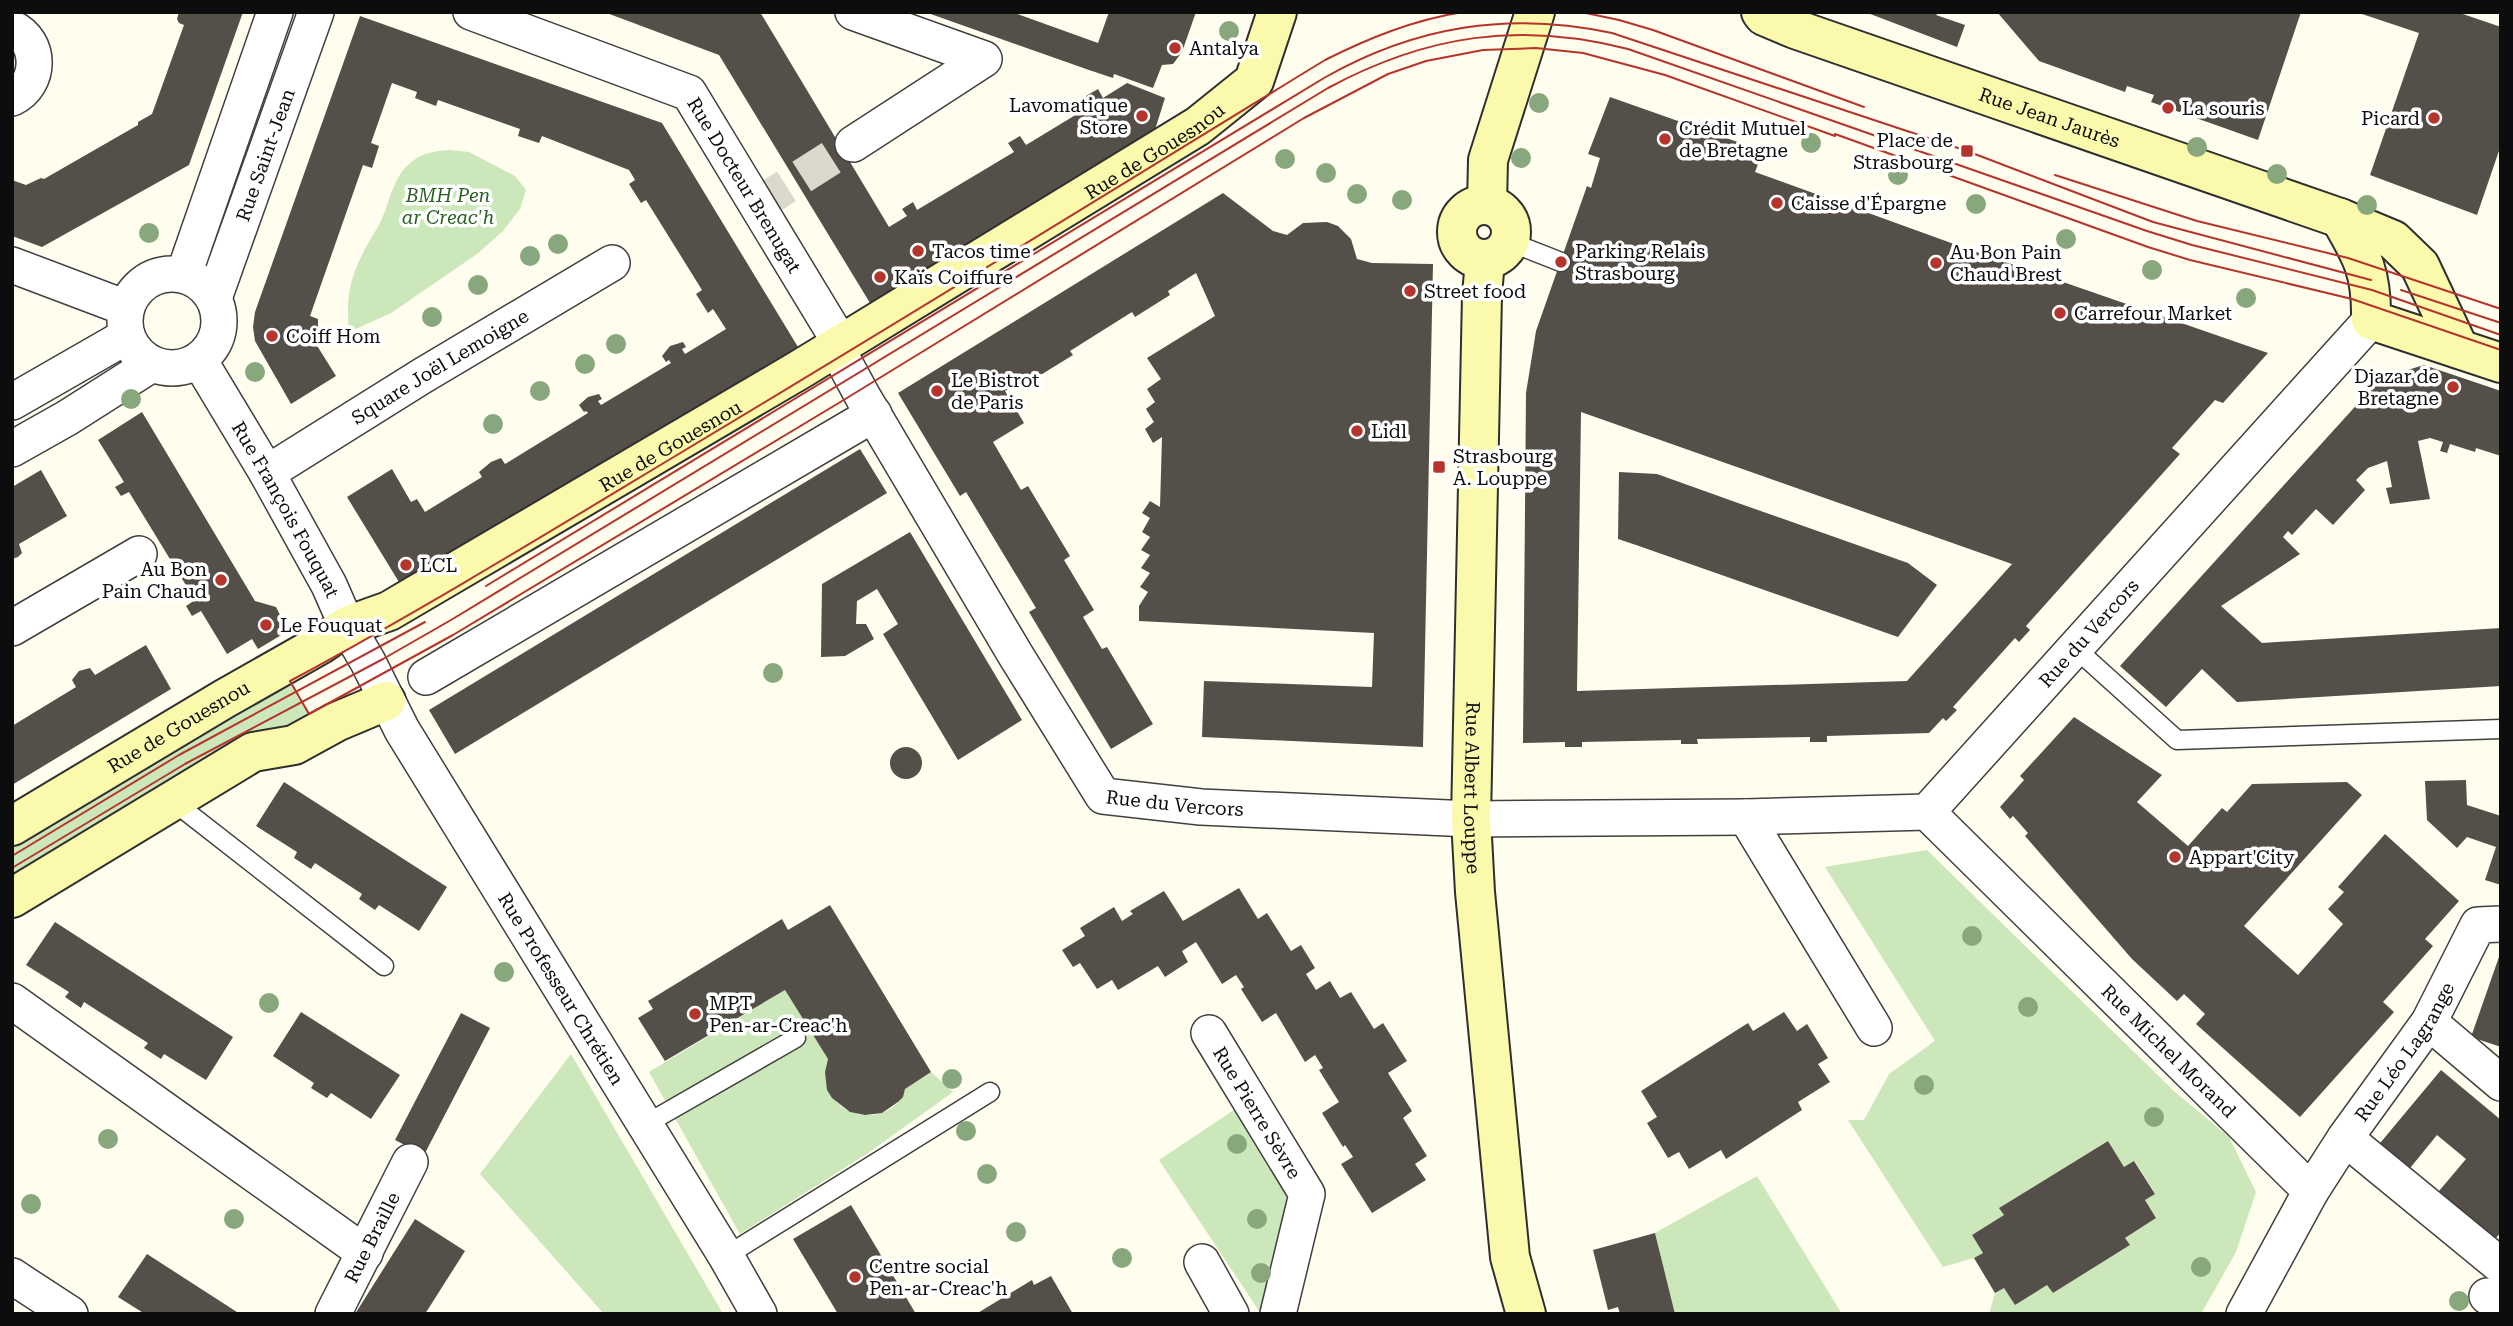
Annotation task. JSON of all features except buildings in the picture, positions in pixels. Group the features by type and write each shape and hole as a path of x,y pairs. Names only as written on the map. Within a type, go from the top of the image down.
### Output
{"street":[{"name":"Rue Saint-Jean","path":"184,274 275,12"},
{"name":"Rue Saint-Jean","path":"214,298 316,12"},
{"name":"Rue Docteur Brenugat","path":"471,12 689,93 844,356"},
{"path":"853,12 985,59 853,144"},
{"name":"Rue de Gouesnou","path":"12,826 321,644 347,626 389,611 844,356 1198,126 1254,81 1277,12"},
{"path":"1497,251 1476,259 1463,250 1459,243 1458,228 1460,220 1471,209 1487,205 1488,160 1535,12"},
{"name":"Rue Jean Jaurès","path":"1761,12 1764,16 1795,29 2340,218 2393,240 2420,266 2459,349"},
{"path":"12,28 27,39 33,51 35,65 33,77 26,87 12,98"},
{"path":"2340,218 2361,252 2372,290 2371,320 2501,363"},
{"name":"Rue Albert Louppe","path":"1497,251 1482,295 1471,820 1475,892 1510,1257 1526,1314"},
{"name":"Square Joël Lemoigne","path":"267,473 422,376 612,263"},
{"path":"12,265 126,322"},
{"path":"184,274 206,287 214,298 219,311 217,339 210,351 199,360 184,367 168,368 152,364 132,348 126,322 132,295 154,276 184,274"},
{"name":"Rue du Vercors","path":"844,356 874,414 1015,654 1103,796 1200,807 1471,820 1746,817 1927,812 2371,320"},
{"path":"12,402 126,322"},
{"name":"Rue François Fouquat","path":"199,360 267,473 337,599 347,626 368,662"},
{"path":"12,449 152,364"},
{"path":"426,677 874,414"},
{"path":"12,628 139,554"},
{"name":"Rue Professeur Chrétien","path":"368,662 401,730 646,1124 759,1314"},
{"path":"12,898 253,752 295,745 336,722 386,701"},
{"name":"Rue Michel Morand","path":"1927,812 2311,1191"},
{"path":"1746,817 1874,1028"},
{"name":"Rue Léo Lagrange","path":"2311,1191 2345,1138 2429,1022 2478,925 2501,924"},
{"path":"12,1001 365,1254"},
{"path":"2429,1022 2501,1083"},
{"name":"Rue Pierre Sèvre","path":"1209,1033 1307,1194 1278,1314"},
{"path":"2345,1138 2496,1290"},
{"name":"Rue Braille","path":"333,1314 410,1163"},
{"path":"2244,1314 2311,1191"},
{"path":"1202,1262 1231,1314"},
{"path":"12,1276 70,1314"}],"lane":[{"path":"1497,251 1561,262"},
{"path":"2075,648 2177,740 2501,729"},
{"path":"174,802 384,966"},
{"path":"646,1124 796,1038"},
{"path":"726,1256 990,1092"}],"green space":[{"name":"BMH Pen ar Creac'h","path":"431,152 469,152 515,176 526,190 520,209 503,231 477,254 391,313 349,332 348,305 352,280 383,217 396,182 406,166 418,157"},
{"path":"290,681 309,714 234,752 12,884 12,839"},
{"path":"1927,850 2175,1092 2229,1137 2256,1192 2236,1252 2201,1314 1989,1314 1995,1293 2004,1288 2015,1305 2047,1285 2053,1293 2129,1246 2125,1238 2156,1218 2145,1200 2155,1193 2135,1161 2124,1167 2108,1141 2000,1207 2004,1215 1972,1235 1983,1253 1943,1267 1848,1120 1864,1120 1889,1074 1935,1041 1825,867"},
{"path":"785,990 828,1059 827,1081 833,1098 844,1108 858,1114 873,1115 887,1111 899,1102 905,1089 931,1072 953,1092 868,1153 740,1234 649,1072"},
{"path":"571,1054 723,1314 604,1314 480,1174"},
{"path":"1243,1104 1283,1170 1286,1198 1281,1263 1261,1314 1159,1160"},
{"path":"1757,1176 1842,1314 1675,1314 1655,1233"}],"tunnel":[{"path":"757,205 853,144"}],"tram line":[{"path":"1463,12 1392,31 1325,60 577,515 435,600 290,681 309,714 453,635 1304,118 1388,74 1426,61 1483,50 1536,48 1583,53 1665,75 2148,247 2190,260 2352,299 2501,350"},
{"path":"1581,12 1653,30 1864,107"},
{"path":"486,586 1324,78 1393,46 1464,28 1536,23 1612,33 1967,151 2153,222 2371,280"},
{"path":"12,868 185,764 451,620 1328,88 1365,70 1438,45 1511,35 1588,40 1628,49 2147,231 2192,245 2372,290 2501,335"},
{"path":"2055,175 2197,221 2348,258 2501,309"},
{"path":"2401,290 2501,323"},
{"path":"12,856 179,755 425,622"}],"place":[{"name":"Antalya","path":"1175,48"},
{"name":"La souris","path":"2168,108"},
{"name":"Lavomatique Store","path":"1142,116"},
{"name":"Picard","path":"2434,118"},
{"name":"Crédit Mutuel de Bretagne","path":"1665,139"},
{"name":"Place de Strasbourg","path":"1967,151"},
{"name":"Caisse d'Épargne","path":"1777,203"},
{"name":"Tacos time","path":"918,251"},
{"name":"Parking Relais Strasbourg","path":"1561,262"},
{"name":"Au Bon Pain Chaud Brest","path":"1936,263"},
{"name":"Kaïs Coiffure","path":"880,277"},
{"name":"Street food","path":"1410,291"},
{"name":"Carrefour Market","path":"2060,313"},
{"name":"Coiff Hom","path":"272,336"},
{"name":"Djazar de Bretagne","path":"2453,387"},
{"name":"Le Bistrot de Paris","path":"937,391"},
{"name":"Lidl","path":"1357,431"},
{"name":"Strasbourg A. Louppe","path":"1439,467"},
{"name":"LCL","path":"406,565"},
{"name":"Au Bon Pain Chaud","path":"221,580"},
{"name":"Le Fouquat","path":"266,625"},
{"name":"Appart'City","path":"2175,857"},
{"name":"MPT Pen-ar-Creac'h","path":"695,1014"},
{"name":"Centre social Pen-ar-Creac'h","path":"855,1277"}]}
